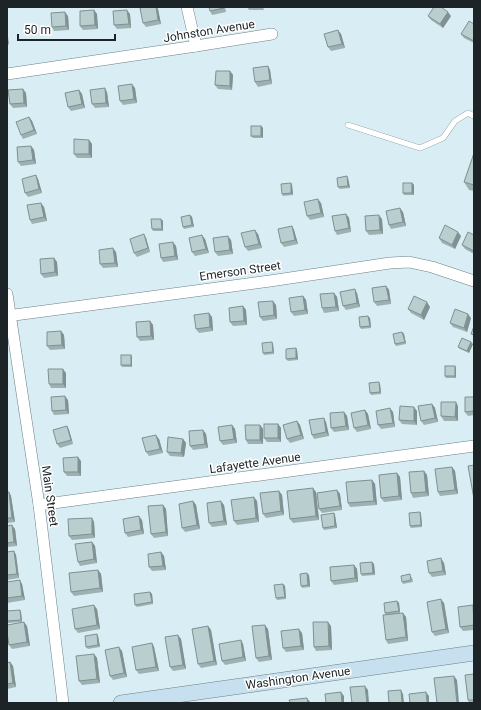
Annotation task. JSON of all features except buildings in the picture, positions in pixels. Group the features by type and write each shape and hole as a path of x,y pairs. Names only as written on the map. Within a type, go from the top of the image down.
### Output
{"main road":[{"name":"Washington Avenue","path":"121,703 167,700 474,653"}],"street":[{"path":"187,7 196,46"},
{"name":"Johnston Avenue","path":"7,74 272,34"},
{"name":"Emerson Street","path":"8,315 270,281 390,263 409,262 432,267 474,282"},
{"name":"Main Street","path":"7,294 8,315 39,505 63,703"},
{"name":"Lafayette Avenue","path":"39,505 474,446"}],"lane":[{"path":"348,125 420,148 443,138 455,121 468,113 474,116"}]}
